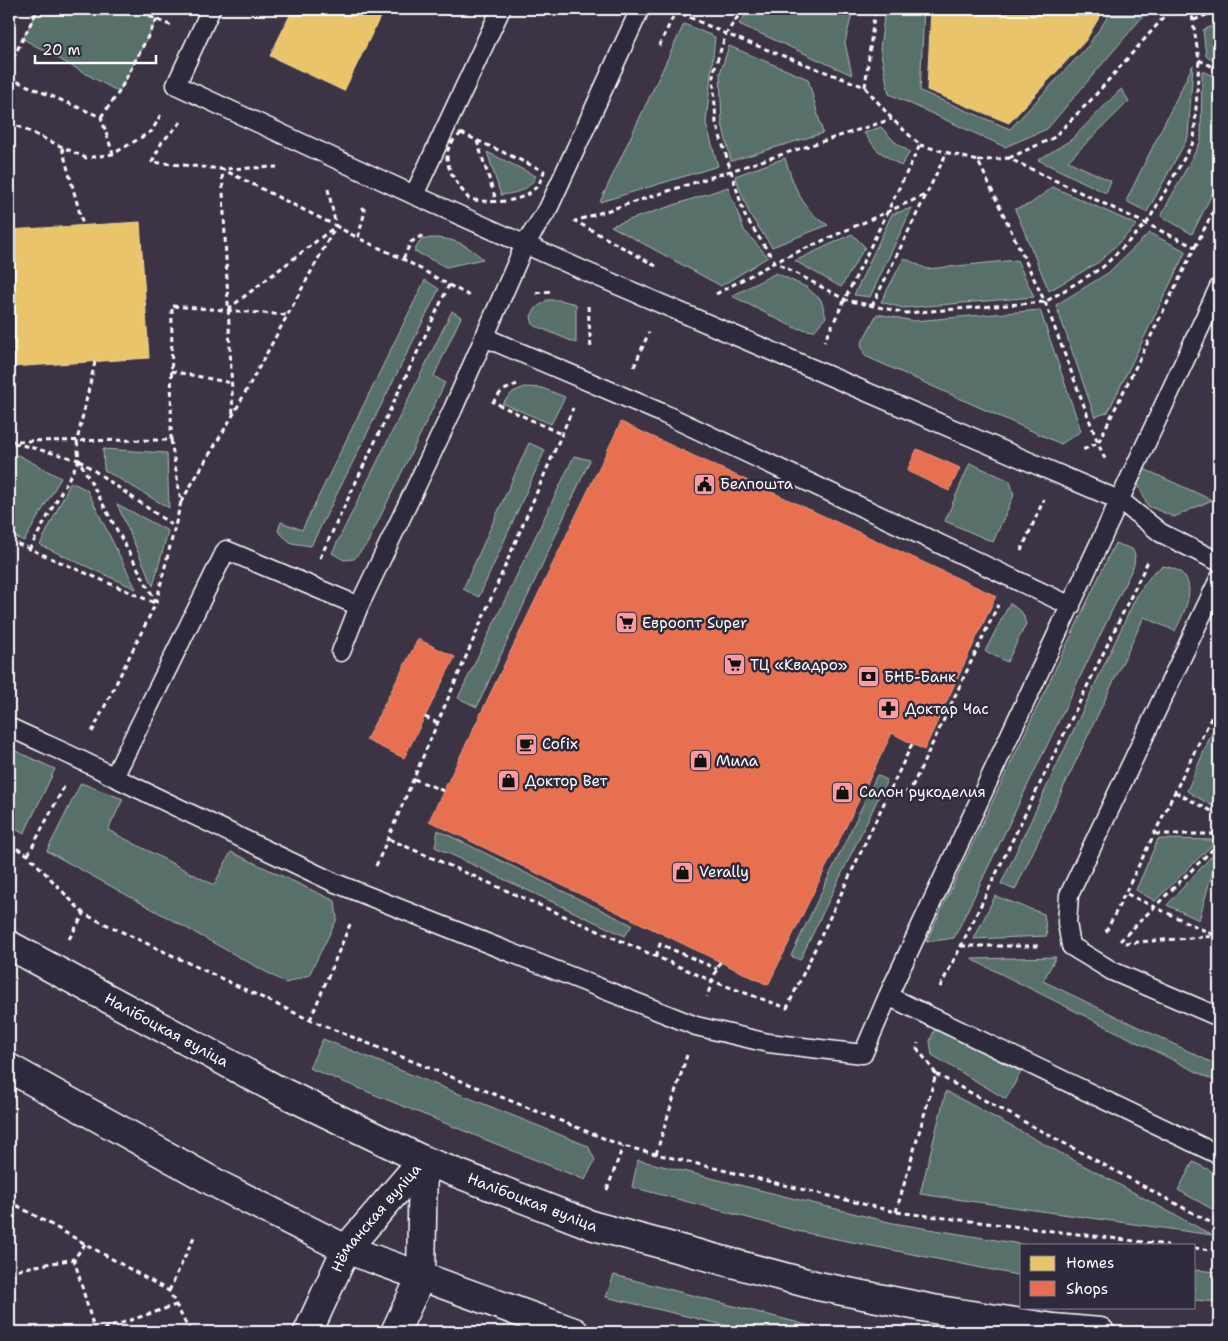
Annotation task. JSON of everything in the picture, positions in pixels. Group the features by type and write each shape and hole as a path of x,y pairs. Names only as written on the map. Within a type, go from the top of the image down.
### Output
{"main road":[{"name":"Налібоцкая вуліца","path":"9,945 274,1088 423,1160 594,1226 818,1286 933,1309 1053,1328 1100,1332"},
{"path":"9,1068 222,1186 346,1249 574,1332"},
{"name":"Нёманская вуліца","path":"308,1332 346,1249 423,1160"},
{"name":"Нёманская вуліца","path":"394,1332 421,1277 423,1160"}],"lane":[{"path":"211,9 176,85 414,195 587,272 1121,501 1161,534 1219,562"},
{"path":"414,195 501,9"},
{"path":"341,652 359,606 464,384 525,244 548,210 640,9"},
{"path":"9,727 51,748 79,758 114,777 333,882 696,1026 768,1043 863,1054 888,996 1121,501 1219,287"},
{"path":"484,338 671,417 1071,606"},
{"path":"114,777 226,550 359,606"},
{"path":"1219,579 1069,895 1066,923 1071,946 1112,971 1219,1017"},
{"path":"888,996 1219,1155"}],"path":[{"path":"9,66 38,9"},
{"path":"134,9 198,37"},
{"path":"102,117 119,92 157,19 158,9"},
{"path":"743,9 726,34 713,73 716,123 745,216 775,262 846,300 906,313 1045,302 1103,267 1147,223 1194,141 1199,60 1191,9"},
{"path":"865,87 875,9"},
{"path":"655,55 677,10 726,34 865,87 892,118 920,145 978,161 1008,158 1053,138 1091,100 1171,9"},
{"path":"1194,20 1219,10"},
{"path":"1199,60 1219,70"},
{"path":"9,78 102,117"},
{"path":"9,122 86,158 113,154 152,131 176,85"},
{"path":"102,117 113,154"},
{"path":"575,221 892,118"},
{"path":"190,122 180,122 162,142 152,162 222,169 282,166"},
{"path":"461,133 544,171 542,180 525,197 497,202 469,199 454,180 448,162 450,146 461,133"},
{"path":"476,140 497,202"},
{"path":"819,351 846,300 920,145"},
{"path":"62,148 83,225"},
{"path":"872,306 946,152"},
{"path":"1008,158 1195,246"},
{"path":"978,161 1045,302 1121,501"},
{"path":"222,169 403,259 496,312"},
{"path":"222,169 233,415"},
{"path":"28,855 79,758 156,603 181,502 233,415 336,226 326,180"},
{"path":"719,300 710,296 775,262 926,195"},
{"path":"356,198 365,211 358,238"},
{"path":"887,796 910,791 1007,587 1008,577 1062,459 1098,442 1219,200"},
{"path":"310,1020 591,360 587,272 575,221 579,212"},
{"path":"575,221 660,268"},
{"path":"228,310 336,226"},
{"path":"403,259 412,242 422,234 429,233"},
{"path":"319,560 449,285"},
{"path":"531,298 535,293 559,290"},
{"path":"181,502 171,440 172,306 287,314"},
{"path":"631,375 651,327"},
{"path":"95,362 77,441 79,460 156,603"},
{"path":"171,371 231,383"},
{"path":"464,384 493,402 561,434"},
{"path":"493,402 502,391 522,384"},
{"path":"9,441 171,440"},
{"path":"9,441 79,460 175,527"},
{"path":"30,550 79,460"},
{"path":"1161,534 961,946 925,1014 917,1048 936,1074 1219,1226"},
{"path":"9,540 156,603"},
{"path":"1104,936 1127,894 1219,702"},
{"path":"425,717 438,723"},
{"path":"720,962 712,981 787,1008 912,744"},
{"path":"414,779 444,791"},
{"path":"1176,792 1219,815"},
{"path":"1156,834 1219,834"},
{"path":"1119,943 1219,843"},
{"path":"9,844 28,855 84,914 310,1020 623,1146 896,1212 1160,1244"},
{"path":"1127,894 1218,937 1219,911"},
{"path":"656,956 660,944 717,969"},
{"path":"896,1212 936,1074"},
{"path":"607,1190 623,1146"},
{"path":"9,1201 169,1291 190,1332"},
{"path":"169,1291 194,1237"},
{"path":"9,1271 74,1259 85,1244"},
{"path":"1196,1248 1219,1251"},
{"path":"74,1259 95,1332 176,1305"}],"green space":[{"path":"38,9 133,9 157,19 119,92 23,39"},
{"path":"750,9 853,9 845,43 852,75 739,24"},
{"path":"885,9 924,9 920,91 1010,129 1088,46 1113,9 1149,9 1047,129 1005,147 889,94 880,49"},
{"path":"1219,23 1219,63 1206,56 1203,30"},
{"path":"684,24 715,37 706,123 718,166 600,202"},
{"path":"729,46 808,79 823,133 731,161 722,123 720,73"},
{"path":"1193,65 1188,137 1147,212 1126,201"},
{"path":"1202,71 1219,79 1219,180 1192,234 1161,216 1201,141"},
{"path":"1121,89 1129,101 1068,161 1111,181 1106,193 1038,160 1071,140"},
{"path":"881,127 895,142 910,152 901,166 877,150 864,133"},
{"path":"487,152 536,176 526,188 501,195"},
{"path":"785,158 800,196 812,213 828,225 772,247 750,215 735,176"},
{"path":"728,187 744,230 768,257 721,286 611,226"},
{"path":"1053,187 1137,225 1099,262 1049,291 1015,209 1030,204"},
{"path":"912,208 870,297 854,295 892,214"},
{"path":"1149,233 1186,251 1108,412 1095,417 1056,305 1108,273"},
{"path":"852,234 865,247 841,287 795,261"},
{"path":"431,238 446,239 459,243 471,249 483,259 446,267 414,251 421,240"},
{"path":"904,258 927,269 1017,260 1034,297 903,308 881,302"},
{"path":"776,273 806,287 821,300 826,317 814,331 795,328 732,296"},
{"path":"425,280 439,289 311,546 291,543 278,531 281,522 302,530"},
{"path":"547,300 560,300 576,304 576,343 533,325 531,316 536,308"},
{"path":"1040,310 1081,431 1061,444 865,356 861,344 877,314 914,321"},
{"path":"452,311 461,317 434,376 445,383 367,544 354,559 344,560 332,553"},
{"path":"524,387 542,388 565,397 551,424 502,403 513,392"},
{"path":"529,443 545,450 479,597 463,589"},
{"path":"103,449 167,453 169,508 104,470"},
{"path":"18,455 61,478 24,541 9,534 9,456"},
{"path":"574,456 590,460 477,707 458,698"},
{"path":"970,463 1010,481 1014,495 993,542 945,521"},
{"path":"1142,468 1212,500 1174,517 1148,506 1136,480"},
{"path":"71,482 87,490 136,589 40,545"},
{"path":"117,504 168,531 153,586"},
{"path":"1115,543 1132,549 1135,554 1134,565 954,938 926,942"},
{"path":"1163,566 1176,569 1184,575 1188,583 1187,601 1175,631 1144,617 1015,890 1001,884 1138,593 1153,573"},
{"path":"1010,603 1023,614 1026,624 1007,662 985,651"},
{"path":"1219,716 1219,810 1187,791"},
{"path":"9,748 55,769 24,834 9,825"},
{"path":"877,775 887,780 800,960 791,956"},
{"path":"81,783 123,799 108,830 214,885 231,852 335,901 337,919 309,975 286,983 47,851"},
{"path":"438,830 632,925 625,936 435,847"},
{"path":"1158,839 1217,840 1155,901 1136,890"},
{"path":"1219,848 1199,920 1167,905"},
{"path":"995,896 1044,914 1047,936 974,939"},
{"path":"1056,957 1043,981 1219,1066 1219,1083 971,959"},
{"path":"935,1028 1021,1072 1006,1099 932,1055 930,1041"},
{"path":"323,1039 588,1146 595,1160 585,1180 309,1068"},
{"path":"946,1091 1212,1235 920,1194"},
{"path":"638,1160 893,1223 1020,1244 1020,1276 797,1231 632,1187"},
{"path":"1193,1162 1219,1175 1219,1213 1178,1190"},
{"path":"1196,1270 1219,1272 1219,1302 1196,1300"},
{"path":"614,1275 834,1332 753,1332 606,1297"}],"building: Homes":[{"path":"293,9 384,9 344,91 270,56"},
{"path":"931,9 1104,9 1086,40 1009,123 927,90"},
{"path":"140,222 149,358 11,367 9,230"}],"building: Shops":[{"name":"ТЦ «Квадро»","path":"621,422 996,596 924,750 892,733 768,985 429,821"},
{"path":"917,449 960,468 949,491 907,471"},
{"path":"418,639 455,657 404,758 366,740"}],"place":[{"name":"Белпошта","path":"704,484"},
{"name":"Евроопт Super","path":"626,623"},
{"name":"ТЦ «Квадро»","path":"734,665"},
{"name":"БНБ-Банк","path":"868,677"},
{"name":"Доктар Час","path":"889,709"},
{"name":"Cofix","path":"526,744"},
{"name":"Мила","path":"700,761"},
{"name":"Доктор Вет","path":"509,781"},
{"name":"Салон рукоделия","path":"843,792"},
{"name":"Verally","path":"683,872"}]}
